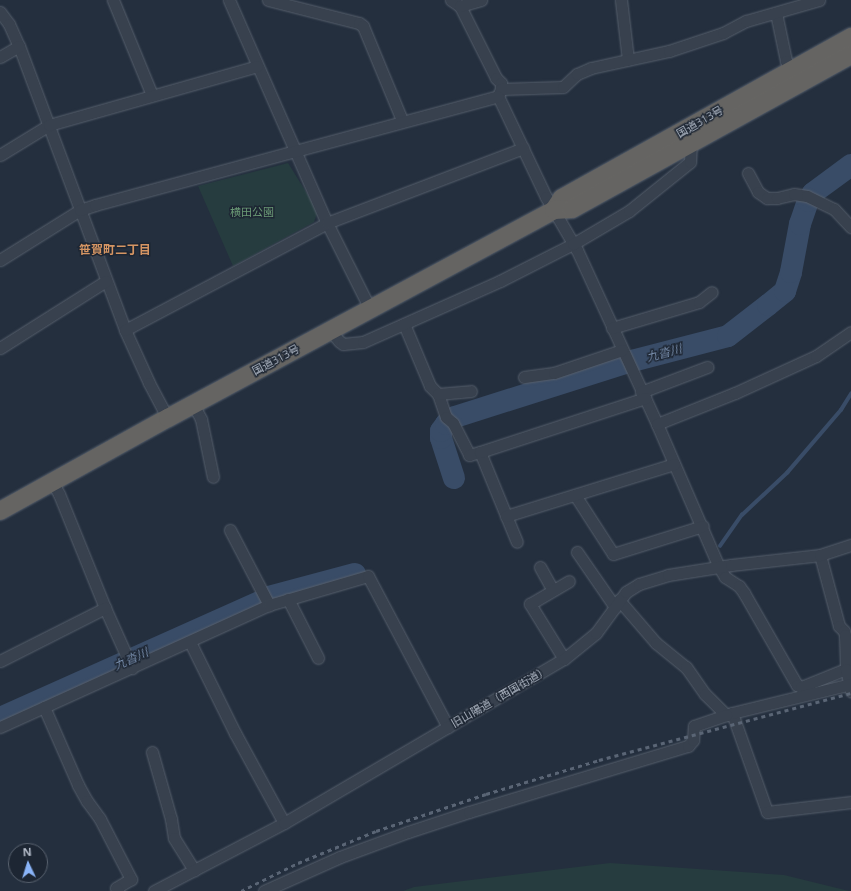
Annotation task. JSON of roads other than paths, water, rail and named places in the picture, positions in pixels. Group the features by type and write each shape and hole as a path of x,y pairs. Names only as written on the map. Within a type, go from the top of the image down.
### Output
{"highway":[{"name":"国道313号","path":"554,210 562,198 678,135 790,70 851,37"},
{"name":"国道313号","path":"0,511 193,404 554,210 572,209 851,54"}],"street":[{"path":"113,0 152,95"},
{"path":"229,0 256,66 327,223 370,309"},
{"path":"268,0 359,23 363,26 402,120"},
{"path":"481,0 456,3 496,78 501,83 500,92 523,148 573,244 657,424 703,526 719,567 725,577 739,586 744,593 797,685 801,687 849,668"},
{"path":"621,0 628,60"},
{"path":"0,260 80,210 95,205 500,92 563,87 584,71 669,51 723,33 746,21 819,0"},
{"path":"0,12 9,24 19,46 125,330 149,383 168,418"},
{"path":"776,13 786,61 790,70"},
{"path":"0,57 19,46"},
{"path":"0,154 49,125 256,66"},
{"path":"330,330 343,344 358,344 500,281 573,244 629,211 690,162 691,142"},
{"path":"125,330 327,223 523,148"},
{"path":"748,174 758,192 767,198 777,198 794,194 811,198 834,209 851,227"},
{"path":"0,348 106,281"},
{"path":"612,328 699,302 712,292"},
{"path":"404,324 430,386 438,394 449,420 469,455 643,395 707,367"},
{"path":"657,424 735,393 816,356 851,332"},
{"path":"524,377 554,373 626,358"},
{"path":"438,394 471,391"},
{"path":"193,404 200,419 213,478"},
{"path":"480,452 517,542"},
{"path":"506,516 674,464"},
{"path":"52,481 59,494 105,608 130,662"},
{"path":"575,495 613,554 703,526"},
{"path":"230,530 269,605"},
{"name":"旧山陽道（西国街道）","path":"154,891 284,824 564,659 596,633 617,604 631,589 653,579 719,567 820,555 851,545"},
{"path":"577,552 617,604 656,643 686,667 705,694 729,714 767,812 851,802"},
{"path":"264,891 340,857 408,832 469,812 688,746 693,740 694,726 729,714 850,686 845,635 844,631 839,626 820,555"},
{"path":"540,567 553,590"},
{"path":"0,727 44,707 130,662 190,642 269,605 368,576 448,727"},
{"path":"564,659 530,604 569,581"},
{"path":"288,600 318,658"},
{"path":"0,661 105,608"},
{"path":"190,642 235,733 284,824"},
{"path":"44,707 78,785 100,820 130,879 116,888 118,891"},
{"path":"152,752 171,818 174,838 194,870"}],"waterway":[{"name":"九沓川","path":"454,478 441,438 441,431 446,424 455,417 632,361 728,336 768,305 785,291 791,272 800,224 808,201 813,193 851,165"},
{"path":"720,546 742,515 787,473 841,410 851,394"},
{"name":"九沓川","path":"269,597 355,574"},
{"name":"九沓川","path":"0,718 261,601"}],"railway":[{"path":"241,891 298,863 376,831 486,794 599,760 851,693"}],"district":[{"name":"笹賀町二丁目","path":"115,250"}],"park label":[{"name":"横田公園","path":"252,212"}]}
